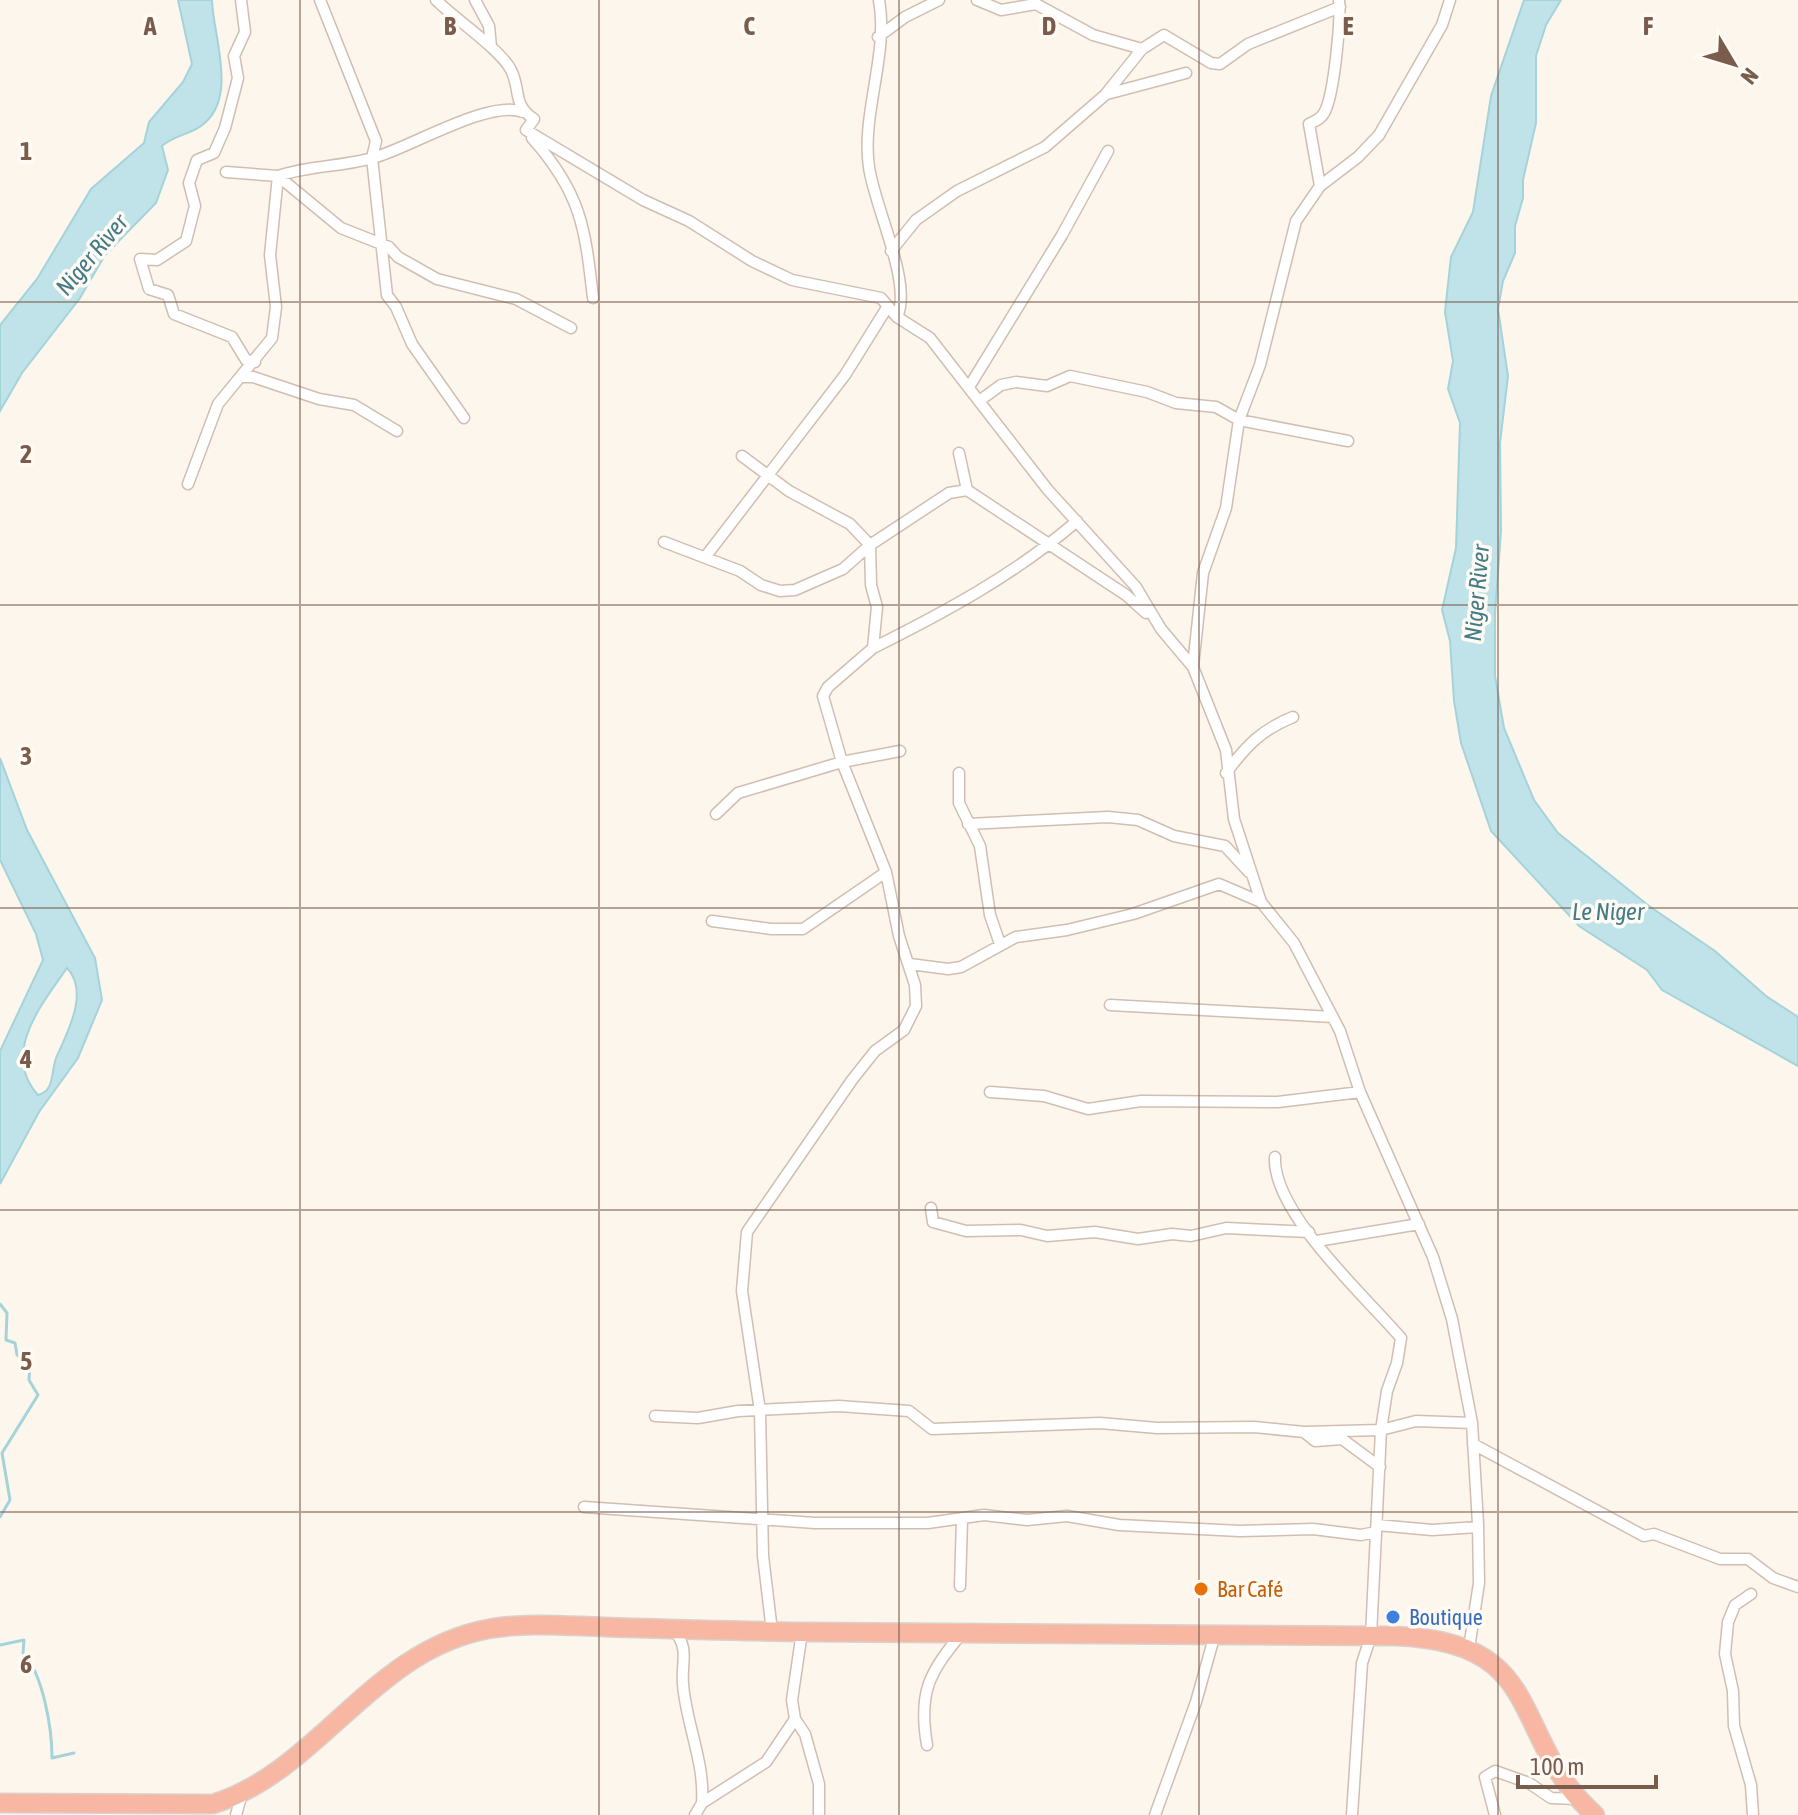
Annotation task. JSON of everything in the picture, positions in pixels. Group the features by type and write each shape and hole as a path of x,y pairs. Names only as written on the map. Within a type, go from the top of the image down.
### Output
{"highway":[{"path":"0,1803 239,1803 397,1668 441,1643 488,1629 527,1627 1417,1637 1469,1648 1513,1683 1528,1705 1560,1777 1577,1799 1595,1815"}],"street":[{"path":"241,0 245,32 234,56 238,78 225,128 214,153 197,160 189,183 195,206 186,241 157,260 140,259 149,289 168,295 174,314 232,337 246,360 255,362"},
{"path":"320,0 376,141 372,158 387,295 396,307 412,344 464,418"},
{"path":"436,0 468,31 491,47 512,71 516,99 523,112"},
{"path":"475,0 489,26 491,47"},
{"path":"879,0 875,93 866,145 878,209 901,292 902,307 897,317"},
{"path":"878,37 905,17 939,0"},
{"path":"977,0 1001,10 1036,4 1093,35 1142,49"},
{"path":"1193,667 1201,585 1226,508 1239,420 1260,365 1296,221 1320,186 1358,157 1379,135 1442,25 1450,0"},
{"path":"891,251 916,220 980,178 1045,147 1105,95 1142,49 1164,35 1211,63 1220,64 1248,44 1340,4 1341,32 1333,64 1330,100 1323,117 1309,124 1320,186"},
{"path":"1105,95 1186,73"},
{"path":"226,172 278,176 372,158 419,143 464,120 511,107 534,119 526,130"},
{"path":"526,130 547,155 580,209 593,298"},
{"path":"526,130 643,200 689,221 752,261 792,280 881,298 897,317 930,338 1048,490 1136,587 1161,629"},
{"path":"969,387 1062,235 1108,151"},
{"path":"188,484 218,404 272,338 276,307 270,255 278,176"},
{"path":"278,176 341,228 379,243 437,279 516,299 571,328"},
{"path":"706,556 845,375 888,306"},
{"path":"979,401 1001,385 1016,382 1047,386 1070,376 1147,392 1176,403 1216,407 1239,420 1348,441"},
{"path":"241,377 253,377 319,399 354,405 397,431"},
{"path":"959,453 967,490"},
{"path":"742,456 789,491 850,524 870,545 871,585 877,607 873,648"},
{"path":"664,542 740,571 761,585 780,591 795,590 843,569 870,545 949,493 967,490 1126,595 1161,629 1193,667 1226,750 1226,773 1234,819 1261,902 1294,943 1333,1017 1360,1092 1419,1224 1452,1319 1472,1423 1478,1527 1479,1583 1469,1648"},
{"path":"772,1631 763,1556 760,1411 742,1291 747,1232 852,1080 875,1051 904,1030 913,1018 915,985 899,936 886,872 842,762 823,696 828,687 873,648 950,610 1050,545 1077,521"},
{"path":"1226,773 1250,742 1266,728 1293,717"},
{"path":"716,814 738,793 842,762 900,751"},
{"path":"959,773 959,803 980,846 990,915 1000,944"},
{"path":"968,824 1108,817 1138,820 1174,836 1225,846 1253,877"},
{"path":"712,921 771,929 803,929 886,872"},
{"path":"910,964 948,969 961,967 1016,937 1067,930 1133,914 1219,884 1261,902"},
{"path":"1110,1005 1333,1017"},
{"path":"990,1092 1044,1096 1088,1109 1141,1101 1278,1102 1360,1092"},
{"path":"1275,1157 1274,1173 1279,1190 1309,1232 1401,1338 1397,1363 1387,1391 1381,1430 1371,1636 1362,1663 1352,1815"},
{"path":"931,1208 933,1222 966,1231 1021,1230 1047,1236 1095,1232 1138,1239 1172,1234 1191,1236 1226,1228 1309,1232"},
{"path":"1317,1241 1419,1224"},
{"path":"655,1416 698,1418 839,1406 909,1411 932,1429 1100,1423 1157,1428 1254,1427 1304,1432 1381,1430 1416,1421 1472,1423"},
{"path":"1304,1432 1315,1441 1342,1439 1380,1467"},
{"path":"1473,1444 1644,1536 1654,1534 1720,1559 1748,1559 1773,1578 1798,1587"},
{"path":"584,1507 815,1523 962,1520 984,1515 1027,1520 1067,1516 1119,1525 1240,1531 1313,1529 1361,1535 1377,1528 1432,1530 1478,1527"},
{"path":"960,1586 962,1520"},
{"path":"1751,1594 1735,1605 1728,1622 1725,1654 1733,1691 1734,1726 1751,1785 1753,1815"},
{"path":"673,1629 684,1644 684,1694 703,1783 702,1803"},
{"path":"802,1632 793,1682 795,1719 805,1734 816,1772 819,1815"},
{"path":"927,1745 922,1716 924,1693 934,1666 962,1633"},
{"path":"1155,1815 1196,1702 1215,1634"},
{"path":"695,1815 702,1803 766,1762 795,1719"},
{"path":"1495,1815 1494,1798 1485,1777 1495,1771 1529,1783 1551,1798 1577,1799"},
{"path":"227,1815 239,1803"}],"water":[{"name":"Niger River","path":"178,0 212,0 221,67 219,100 201,126 162,146 168,170 156,203 105,255 80,298 22,373 0,411 0,325 37,279 91,189 144,143 149,122 183,82 192,64"},
{"name":"Le Niger","path":"1524,0 1561,0 1546,25 1536,56 1536,123 1515,226 1515,253 1503,281 1498,309 1508,376 1500,443 1501,531 1495,613 1495,676 1504,728 1534,800 1558,833 1649,906 1715,951 1766,996 1798,1017 1798,1066 1662,990 1647,970 1579,926 1491,831 1461,743 1454,701 1450,641 1442,610 1456,548 1460,423 1448,389 1453,361 1445,312 1451,257 1473,212 1491,96"},
{"path":"0,758 27,830 95,958 102,1000 78,1058 39,1112 0,1184 0,1051 43,960 36,934 0,860","holes":["67,968 77,989 74,1013 56,1058 50,1085 38,1095 27,1079 23,1062 29,1029"]}],"waterway":[{"path":"0,1304 7,1313 6,1340 15,1343 17,1355 30,1363 29,1380 38,1395 2,1453 10,1500 0,1517"},
{"path":"0,1645 24,1640 23,1653 36,1674 45,1702 52,1758 74,1753"}],"place":[{"name":"Bar Café","path":"1201,1589"},
{"name":"Boutique","path":"1393,1617"}]}
